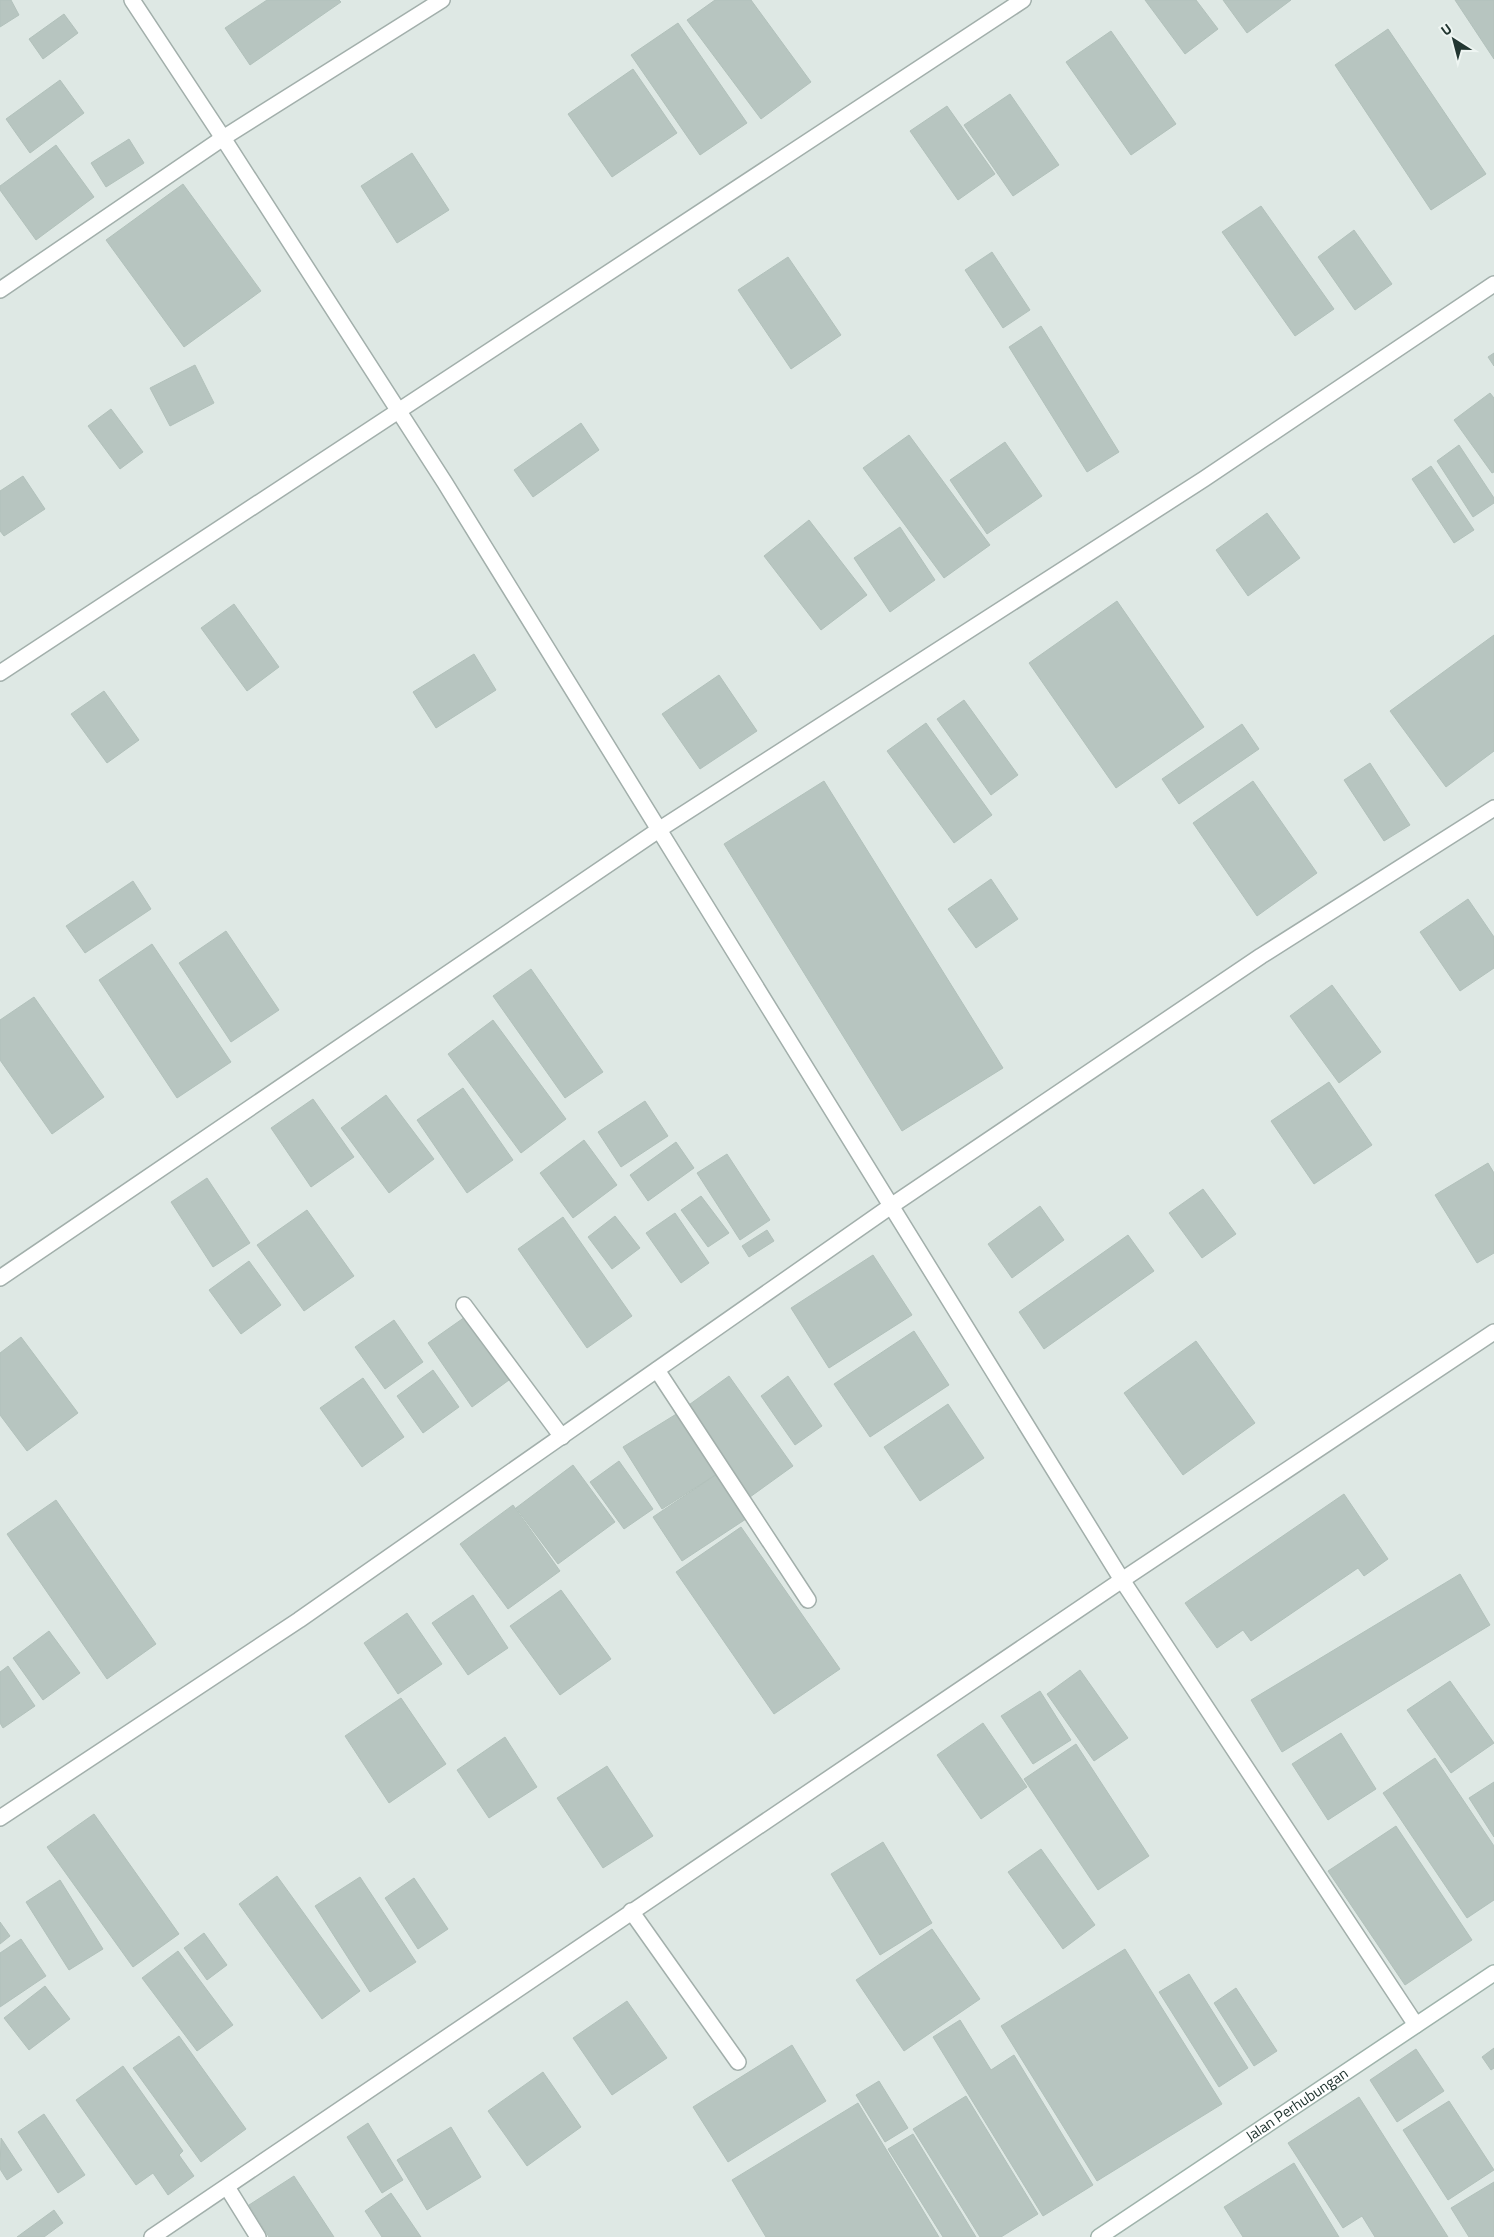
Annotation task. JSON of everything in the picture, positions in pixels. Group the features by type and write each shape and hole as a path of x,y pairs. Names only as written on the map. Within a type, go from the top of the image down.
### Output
{"street":[{"path":"132,0 224,138 398,413 445,483 1122,1580 1416,2025"},
{"path":"0,290 224,138 442,0"},
{"path":"0,673 398,413 1023,0"},
{"path":"0,1278 660,829 1204,479 1494,284"},
{"path":"0,1818 299,1620 892,1206 1261,956 1494,808"},
{"path":"464,1305 562,1437"},
{"path":"152,2237 1122,1580 1494,1332"},
{"path":"657,1370 808,1600"},
{"path":"632,1911 738,2062"},
{"name":"Jalan Perhubungan","path":"1099,2237 1494,1973"},
{"path":"227,2188 258,2237"}],"building":[{"path":"0,0 11,0 19,15 0,27"},
{"path":"267,0 339,0 341,2 250,65 225,28"},
{"path":"715,0 751,0 811,82 761,119 687,20"},
{"path":"1145,0 1196,0 1218,29 1185,54"},
{"path":"1223,0 1291,0 1247,33"},
{"path":"1455,0 1494,0 1494,59"},
{"path":"64,14 78,33 43,59 29,39"},
{"path":"678,23 747,123 700,155 631,55"},
{"path":"1388,29 1486,174 1431,210 1335,65"},
{"path":"1111,31 1176,124 1131,155 1066,62"},
{"path":"633,69 677,133 612,177 568,114"},
{"path":"60,80 84,113 30,153 6,119"},
{"path":"1010,94 1059,165 1013,196 964,125"},
{"path":"947,106 995,174 958,200 910,131"},
{"path":"129,139 144,163 106,187 91,163"},
{"path":"56,145 94,197 36,240 0,190 0,186"},
{"path":"412,153 449,210 397,243 361,186"},
{"path":"183,184 261,291 184,347 106,240"},
{"path":"1261,206 1334,309 1295,336 1222,232"},
{"path":"1354,230 1392,284 1355,310 1318,257"},
{"path":"992,252 1030,310 1003,328 965,270"},
{"path":"788,257 841,335 791,369 738,290"},
{"path":"1041,326 1119,452 1087,472 1009,347"},
{"path":"1494,353 1494,366 1488,357"},
{"path":"195,365 214,403 170,426 150,388"},
{"path":"1490,393 1494,398 1494,472 1492,473 1454,420"},
{"path":"111,409 143,452 120,469 88,426"},
{"path":"581,423 599,450 533,497 514,470"},
{"path":"909,435 990,545 944,578 863,468"},
{"path":"1005,442 1042,496 987,534 950,480"},
{"path":"1459,445 1494,498 1494,503 1473,517 1437,461"},
{"path":"1431,466 1474,530 1454,543 1412,479"},
{"path":"23,476 45,509 4,536 0,531 0,491"},
{"path":"1267,513 1300,558 1248,596 1216,550"},
{"path":"809,520 867,595 821,630 764,556"},
{"path":"900,527 935,580 890,612 854,558"},
{"path":"1117,601 1204,727 1116,788 1029,663"},
{"path":"234,604 279,667 247,691 201,628"},
{"path":"1494,635 1494,751 1446,787 1390,711"},
{"path":"474,654 496,690 436,728 413,692"},
{"path":"719,675 757,731 700,769 662,714"},
{"path":"104,691 139,740 107,763 71,714"},
{"path":"964,700 1018,775 991,795 937,719"},
{"path":"926,723 992,815 954,843 887,751"},
{"path":"1242,724 1259,749 1179,804 1162,779"},
{"path":"1370,763 1410,825 1384,841 1344,780"},
{"path":"824,781 1003,1068 902,1131 724,844"},
{"path":"1253,781 1317,873 1257,916 1193,823"},
{"path":"991,879 1018,919 976,948 948,909"},
{"path":"133,881 151,909 85,953 66,926"},
{"path":"1468,899 1494,937 1494,968 1460,991 1420,932"},
{"path":"226,931 279,1010 231,1042 179,963"},
{"path":"152,944 231,1062 177,1098 99,980"},
{"path":"531,969 603,1072 565,1098 493,996"},
{"path":"1332,985 1381,1052 1339,1083 1290,1016"},
{"path":"34,997 104,1097 52,1134 0,1060 0,1020"},
{"path":"493,1020 566,1119 521,1153 448,1054"},
{"path":"1329,1082 1372,1145 1314,1184 1271,1121"},
{"path":"463,1088 513,1160 467,1193 417,1120"},
{"path":"386,1095 434,1159 389,1193 341,1128"},
{"path":"313,1099 354,1157 311,1187 271,1128"},
{"path":"645,1101 668,1136 621,1167 598,1132"},
{"path":"584,1140 617,1185 573,1218 540,1173"},
{"path":"676,1142 694,1168 648,1201 630,1175"},
{"path":"727,1154 770,1220 740,1240 697,1173"},
{"path":"1488,1163 1494,1173 1494,1253 1477,1263 1435,1195"},
{"path":"207,1178 250,1243 213,1267 171,1202"},
{"path":"1203,1189 1236,1234 1202,1258 1169,1213"},
{"path":"701,1196 729,1233 708,1247 681,1210"},
{"path":"1040,1206 1064,1240 1012,1278 988,1244"},
{"path":"307,1210 354,1276 304,1311 257,1245"},
{"path":"675,1213 709,1263 681,1283 646,1233"},
{"path":"615,1216 640,1248 612,1269 588,1237"},
{"path":"563,1217 632,1316 587,1348 518,1249"},
{"path":"767,1230 774,1241 749,1257 742,1246"},
{"path":"1128,1235 1154,1271 1044,1349 1019,1312"},
{"path":"873,1255 912,1315 829,1368 791,1308"},
{"path":"249,1261 281,1305 241,1334 209,1290"},
{"path":"465,1317 509,1380 472,1407 428,1343"},
{"path":"394,1320 423,1362 385,1389 355,1347"},
{"path":"914,1331 949,1385 870,1437 834,1384"},
{"path":"21,1337 78,1413 27,1451 0,1415 0,1353"},
{"path":"1196,1341 1255,1423 1183,1475 1124,1393"},
{"path":"433,1370 459,1407 423,1433 397,1396"},
{"path":"729,1376 793,1466 750,1497 686,1407"},
{"path":"788,1376 822,1426 795,1445 761,1396"},
{"path":"363,1378 404,1437 362,1467 320,1408"},
{"path":"948,1404 984,1458 920,1501 884,1447"},
{"path":"678,1413 717,1474 662,1509 623,1447"},
{"path":"619,1461 653,1509 624,1529 590,1482"},
{"path":"573,1465 615,1522 558,1564 516,1508"},
{"path":"717,1474 746,1519 682,1561 653,1517"},
{"path":"1344,1494 1388,1559 1364,1576 1358,1568 1251,1641 1243,1630 1217,1648 1185,1603"},
{"path":"56,1500 156,1644 107,1679 7,1534"},
{"path":"513,1505 560,1571 508,1609 460,1544"},
{"path":"741,1527 840,1669 774,1714 676,1572"},
{"path":"1460,1574 1490,1625 1282,1752 1251,1700"},
{"path":"561,1590 611,1659 560,1695 510,1626"},
{"path":"473,1595 508,1648 468,1675 432,1623"},
{"path":"407,1613 442,1664 398,1694 364,1643"},
{"path":"49,1631 80,1673 43,1700 13,1658"},
{"path":"8,1666 35,1706 3,1728 0,1723 0,1672"},
{"path":"1080,1670 1128,1738 1094,1761 1047,1694"},
{"path":"1450,1681 1494,1743 1451,1773 1407,1710"},
{"path":"1040,1691 1071,1740 1033,1764 1001,1716"},
{"path":"401,1698 446,1764 389,1803 345,1736"},
{"path":"983,1723 1027,1787 981,1819 937,1755"},
{"path":"1341,1733 1376,1789 1328,1820 1292,1764"},
{"path":"505,1737 537,1787 489,1818 457,1770"},
{"path":"1076,1744 1149,1856 1098,1890 1024,1779"},
{"path":"1435,1758 1494,1846 1494,1900 1467,1918 1383,1793"},
{"path":"607,1766 653,1836 603,1868 557,1798"},
{"path":"1494,1782 1494,1837 1469,1798"},
{"path":"94,1814 179,1934 133,1967 47,1847"},
{"path":"1396,1826 1472,1940 1405,1985 1328,1871"},
{"path":"883,1842 932,1923 880,1955 831,1874"},
{"path":"1041,1849 1095,1925 1063,1949 1008,1872"},
{"path":"277,1876 360,1991 322,2019 239,1904"},
{"path":"360,1877 416,1962 370,1992 315,1906"},
{"path":"414,1878 448,1929 418,1949 385,1898"},
{"path":"60,1880 103,1949 69,1970 26,1902"},
{"path":"0,1922 10,1936 0,1944"},
{"path":"932,1929 980,1999 904,2051 856,1980"},
{"path":"204,1933 227,1965 207,1980 184,1948"},
{"path":"21,1939 46,1976 0,2007 0,1953"},
{"path":"1125,1949 1222,2104 1097,2181 1001,2026"},
{"path":"178,1951 233,2025 197,2051 142,1978"},
{"path":"1189,1974 1248,2068 1219,2087 1159,1992"},
{"path":"45,1986 70,2019 29,2050 4,2018"},
{"path":"1236,1988 1277,2051 1254,2066 1214,2003"},
{"path":"627,2001 667,2058 612,2095 573,2038"},
{"path":"960,2020 991,2070 1014,2055 1093,2185 1043,2216 933,2037"},
{"path":"179,2036 246,2129 201,2162 133,2068"},
{"path":"792,2045 826,2101 728,2162 693,2107"},
{"path":"1494,2048 1494,2068 1491,2070 1482,2057"},
{"path":"1416,2049 1444,2091 1397,2122 1370,2080"},
{"path":"123,2066 183,2151 179,2155 194,2176 168,2195 153,2173 136,2185 76,2100"},
{"path":"543,2072 581,2127 527,2166 488,2111"},
{"path":"879,2081 908,2128 885,2142 856,2095"},
{"path":"966,2096 1038,2214 1001,2237 980,2237 913,2129"},
{"path":"1359,2097 1448,2237 1375,2237 1362,2216 1343,2228 1288,2143"},
{"path":"1449,2101 1494,2170 1448,2200 1403,2130"},
{"path":"858,2103 939,2237 766,2237 732,2180"},
{"path":"44,2114 85,2175 58,2193 18,2132"},
{"path":"368,2123 403,2180 382,2193 347,2137"},
{"path":"451,2127 481,2177 427,2210 397,2160"},
{"path":"913,2134 976,2237 943,2237 888,2149"},
{"path":"1,2138 22,2170 7,2180 0,2169"},
{"path":"1294,2163 1339,2237 1243,2237 1224,2207"},
{"path":"294,2176 334,2237 269,2237 249,2205"},
{"path":"1494,2182 1494,2237 1469,2237 1451,2208"},
{"path":"391,2193 421,2237 382,2237 365,2211"},
{"path":"54,2210 63,2223 44,2237 17,2237"}]}
